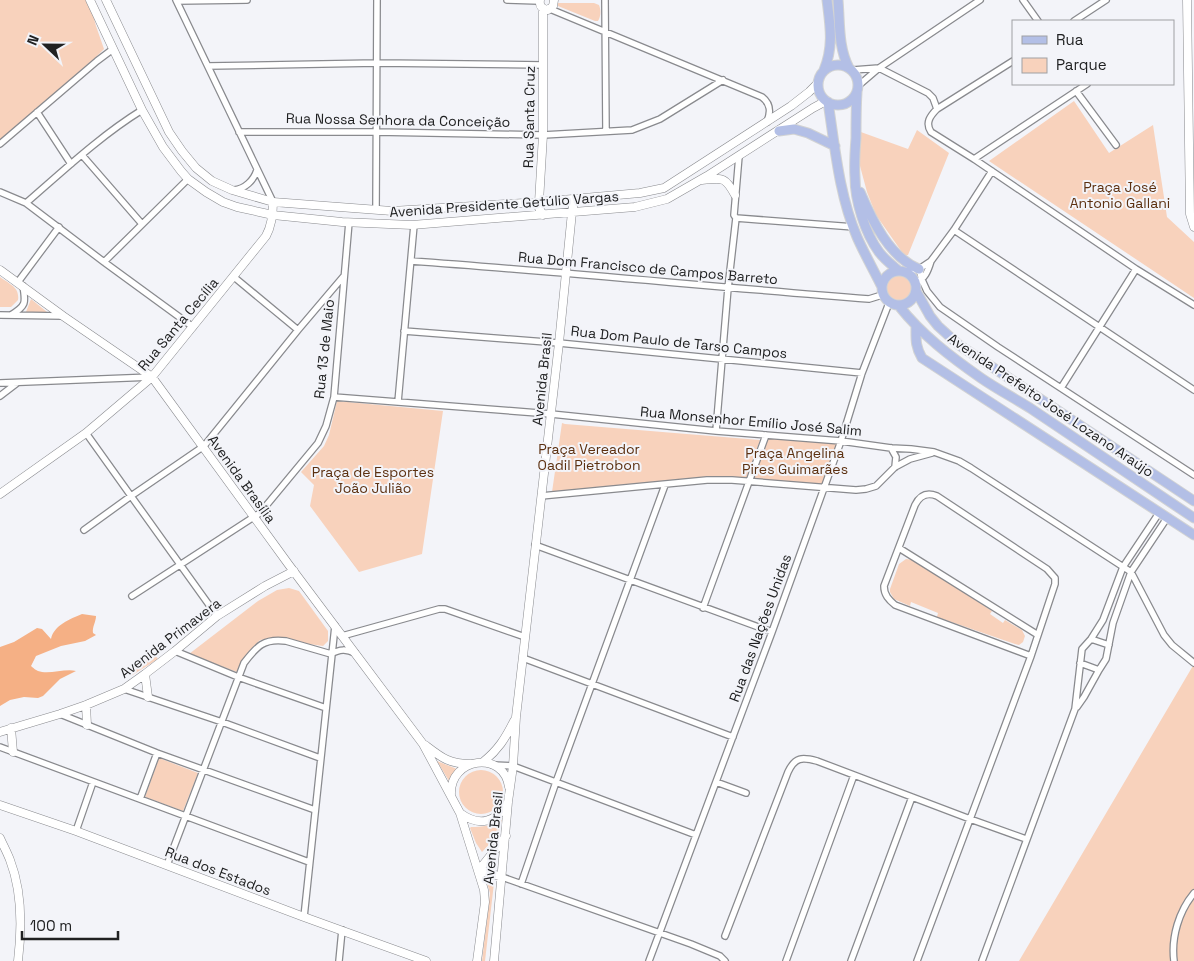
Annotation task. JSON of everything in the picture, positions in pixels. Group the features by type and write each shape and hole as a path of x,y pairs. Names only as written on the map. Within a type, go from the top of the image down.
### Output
{"main road":[{"name":"Avenida Presidente Getúlio Vargas","path":"90,0 142,110 163,147 180,171 206,192 223,202 273,215 374,224 414,225 635,207 667,199 753,148 813,108 827,102"},
{"name":"Avenida Presidente Getúlio Vargas","path":"106,0 174,140 196,168 212,180 232,190 273,202 387,211 539,202 635,194 664,188 801,99 818,83"},
{"name":"Rua Santa Cruz","path":"543,214 539,202 543,135 543,19 544,6 553,6 554,0"},
{"path":"827,0 831,37 828,61 820,76 818,90 827,102 841,105 853,98 858,89"},
{"path":"827,102 843,191 854,227 881,285 882,295 889,303 899,306 904,305 912,299 918,284 909,274 901,271 885,259 874,245 868,233 856,194 854,177 858,80 843,55 841,47 838,0"},
{"path":"1187,0 1190,214 1194,227"},
{"path":"824,70 836,64 851,69"},
{"path":"124,70 128,73 133,73 137,65"},
{"path":"133,91 136,83 145,83"},
{"path":"779,131 794,129 808,133 835,146"},
{"path":"746,135 753,148"},
{"path":"739,156 746,135"},
{"path":"163,147 174,140"},
{"path":"854,177 873,220 891,247 905,262 919,269"},
{"path":"700,180 721,179 728,183 735,195"},
{"path":"635,194 635,207"},
{"path":"563,199 570,201 573,206 572,212"},
{"name":"Rua Santa Cecília","path":"0,494 86,433 152,377 266,236 271,227 273,202"},
{"path":"471,206 472,220"},
{"path":"374,224 378,218 377,210"},
{"path":"387,211 390,225"},
{"name":"Avenida Brasil","path":"494,961 516,717 559,343 572,212"},
{"name":"Avenida Brasília","path":"0,270 152,377 423,744 451,797"},
{"path":"881,285 888,275 901,271"},
{"name":"Avenida Prefeito José Lozano Araújo","path":"918,284 930,316 959,345 1194,501"},
{"name":"Avenida Prefeito José Lozano Araújo","path":"899,306 916,326 946,352 982,378 1194,518"},
{"path":"916,326 916,345 922,358 1194,535"},
{"name":"Avenida Primavera","path":"0,732 86,705 124,689 175,651 217,616 264,586 294,571"},
{"path":"145,674 148,697"},
{"path":"86,705 87,725"},
{"name":"Avenida Brasil","path":"483,762 498,748 516,717"},
{"path":"11,728 12,752"},
{"name":"Avenida Brasília","path":"423,744 443,758 459,764 472,764"},
{"path":"477,961 485,902 484,890 460,813 451,797 452,783 465,767 483,762 493,765 506,776 510,792"},
{"path":"460,813 468,819 477,822 487,821 504,811 508,802"},
{"name":"Rua dos Estados","path":"0,805 426,961"},
{"path":"0,813 11,808"},
{"path":"478,870 506,836"},
{"path":"0,838 10,860 17,884 20,926 18,961"},
{"path":"478,870 502,878"}],"street":[{"path":"248,0 177,1 273,202"},
{"path":"377,0 377,210"},
{"path":"507,0 544,6 756,94 766,100 769,106 770,111 767,122"},
{"path":"605,0 606,132"},
{"path":"858,89 879,68 980,0"},
{"path":"1023,0 1037,20"},
{"path":"1076,20 1106,0"},
{"path":"0,144 113,49"},
{"path":"1012,62 937,109 928,122 931,132 1136,269 1194,305"},
{"path":"208,66 377,63 543,65"},
{"path":"851,69 879,68 928,93 933,98 937,109"},
{"name":"Rua Nossa Senhora da Conceição","path":"239,132 543,135 632,130 660,119 723,80"},
{"path":"974,159 1081,86 1116,144"},
{"path":"26,203 82,155 127,119 142,110"},
{"path":"37,112 72,164"},
{"path":"82,155 142,224"},
{"path":"716,431 736,218 734,214 739,156"},
{"path":"232,190 239,189 253,180 257,170"},
{"path":"918,284 928,270 931,261 954,230 992,171"},
{"path":"104,262 188,178"},
{"path":"0,192 26,203 193,327"},
{"path":"736,218 854,227"},
{"name":"Rua 13 de Maio","path":"132,596 260,513 318,443 326,426 334,397 349,222"},
{"path":"398,402 414,225"},
{"path":"12,315 24,305 25,299 20,284 59,227"},
{"path":"954,230 1194,390"},
{"name":"Rua Dom Francisco de Campos Barreto","path":"411,261 566,272 728,288 869,298 882,295"},
{"path":"901,271 919,269 931,261"},
{"path":"918,284 919,269"},
{"path":"1061,388 1136,269"},
{"path":"84,530 204,446 344,276"},
{"path":"234,277 298,330"},
{"path":"918,284 927,291 940,307 1194,475"},
{"name":"Rua das Nações Unidas","path":"648,961 772,632 841,441 862,373 889,303"},
{"path":"0,315 63,316"},
{"name":"Rua Dom Paulo de Tarso Campos","path":"404,331 559,343 862,373"},
{"path":"0,383 152,377"},
{"path":"0,396 16,383"},
{"name":"Rua Monsenhor Emílio José Salim","path":"334,397 551,414 716,431 841,441 934,452 959,461 971,468 1132,572"},
{"path":"86,433 217,616"},
{"path":"703,608 766,435"},
{"path":"891,448 896,458 896,467"},
{"path":"541,496 707,480 732,480 856,490 866,489 876,486 896,467 910,459 934,452"},
{"path":"521,884 664,485"},
{"path":"917,961 1031,656 1055,584 1055,578 1052,573 937,496 924,495 915,505 884,586 884,591 890,601 895,606 1031,656"},
{"path":"982,961 1075,709 1082,649 1102,620 1123,566 1159,513"},
{"path":"1075,709 1106,659 1113,623 1132,572 1167,518"},
{"path":"535,545 772,632"},
{"path":"899,548 1038,635"},
{"path":"1132,572 1164,635 1172,645 1194,663"},
{"path":"342,636 439,609 445,609 525,637"},
{"path":"304,917 335,626"},
{"path":"1091,638 1108,645"},
{"path":"167,865 238,677 244,663 258,646 272,640 286,641 331,654 337,651 349,650 355,654"},
{"path":"175,651 238,677 326,708"},
{"path":"523,658 733,737"},
{"path":"1080,663 1099,670"},
{"path":"124,689 320,758"},
{"path":"60,714 204,770 315,810"},
{"path":"0,748 309,862"},
{"path":"140,800 157,752"},
{"path":"725,936 791,766 797,760 803,758 817,761 1026,839"},
{"path":"493,765 513,766 696,835"},
{"path":"786,961 854,775"},
{"path":"76,832 93,782"},
{"path":"716,782 746,793"},
{"path":"851,961 912,797"},
{"path":"502,878 691,944 720,956 725,961"},
{"path":"1174,961 1174,945 1178,921 1194,893"},
{"path":"339,961 342,930"}],"green space":[{"path":"0,0 89,0 104,49 0,140"},
{"path":"558,3 594,3 600,7 599,19 595,21 558,6"},
{"name":"Praça José Antonio Gallani","path":"1074,101 1109,153 1153,125 1167,217 1194,242 1194,298 989,161"},
{"path":"917,130 949,153 908,255 904,255 876,215 867,192 860,166 858,131 908,149"},
{"path":"899,275 908,279 912,288 908,297 899,301 890,297 886,288 890,279"},
{"path":"0,277 16,289 18,300 11,307 0,307"},
{"path":"31,299 47,312 26,312"},
{"name":"Praça de Esportes João Julião","path":"337,401 443,411 422,554 359,572 310,506 314,485 301,472 324,446 329,435"},
{"name":"Praça Vereador Oadil Pietrobon","path":"562,423 760,440 747,477 687,479 620,487 552,492"},
{"name":"Praça Angelina Pires Guimarães","path":"768,438 838,443 823,485 752,479"},
{"path":"906,559 914,560 992,611 990,614 1003,623 1005,620 1022,630 1025,636 1023,642 1019,645 1015,644 937,617 938,613 911,602 910,606 894,599 890,589 899,564"},
{"path":"289,588 299,591 328,631 328,641 323,646 282,637 260,640 249,651 237,672 189,654 258,601 277,590"},
{"path":"154,654 158,659 131,676 128,672"},
{"path":"1194,664 1194,961 1019,961"},
{"path":"159,758 198,773 183,811 145,797"},
{"path":"437,761 457,769 449,781"},
{"path":"477,770 485,770 497,776 503,792 497,808 485,814 477,814 465,808 459,796 459,788 465,776"},
{"path":"502,820 498,835 482,852 470,828 491,825"},
{"path":"489,881 494,883 485,961 482,961 490,893 487,883"}],"shaded area":[{"path":"82,614 96,616 93,633 96,635 85,641 61,646 36,656 31,666 37,671 42,672 76,671 60,679 43,696 10,700 0,706 0,647 14,642 37,628 42,629 51,639 59,626"}]}
